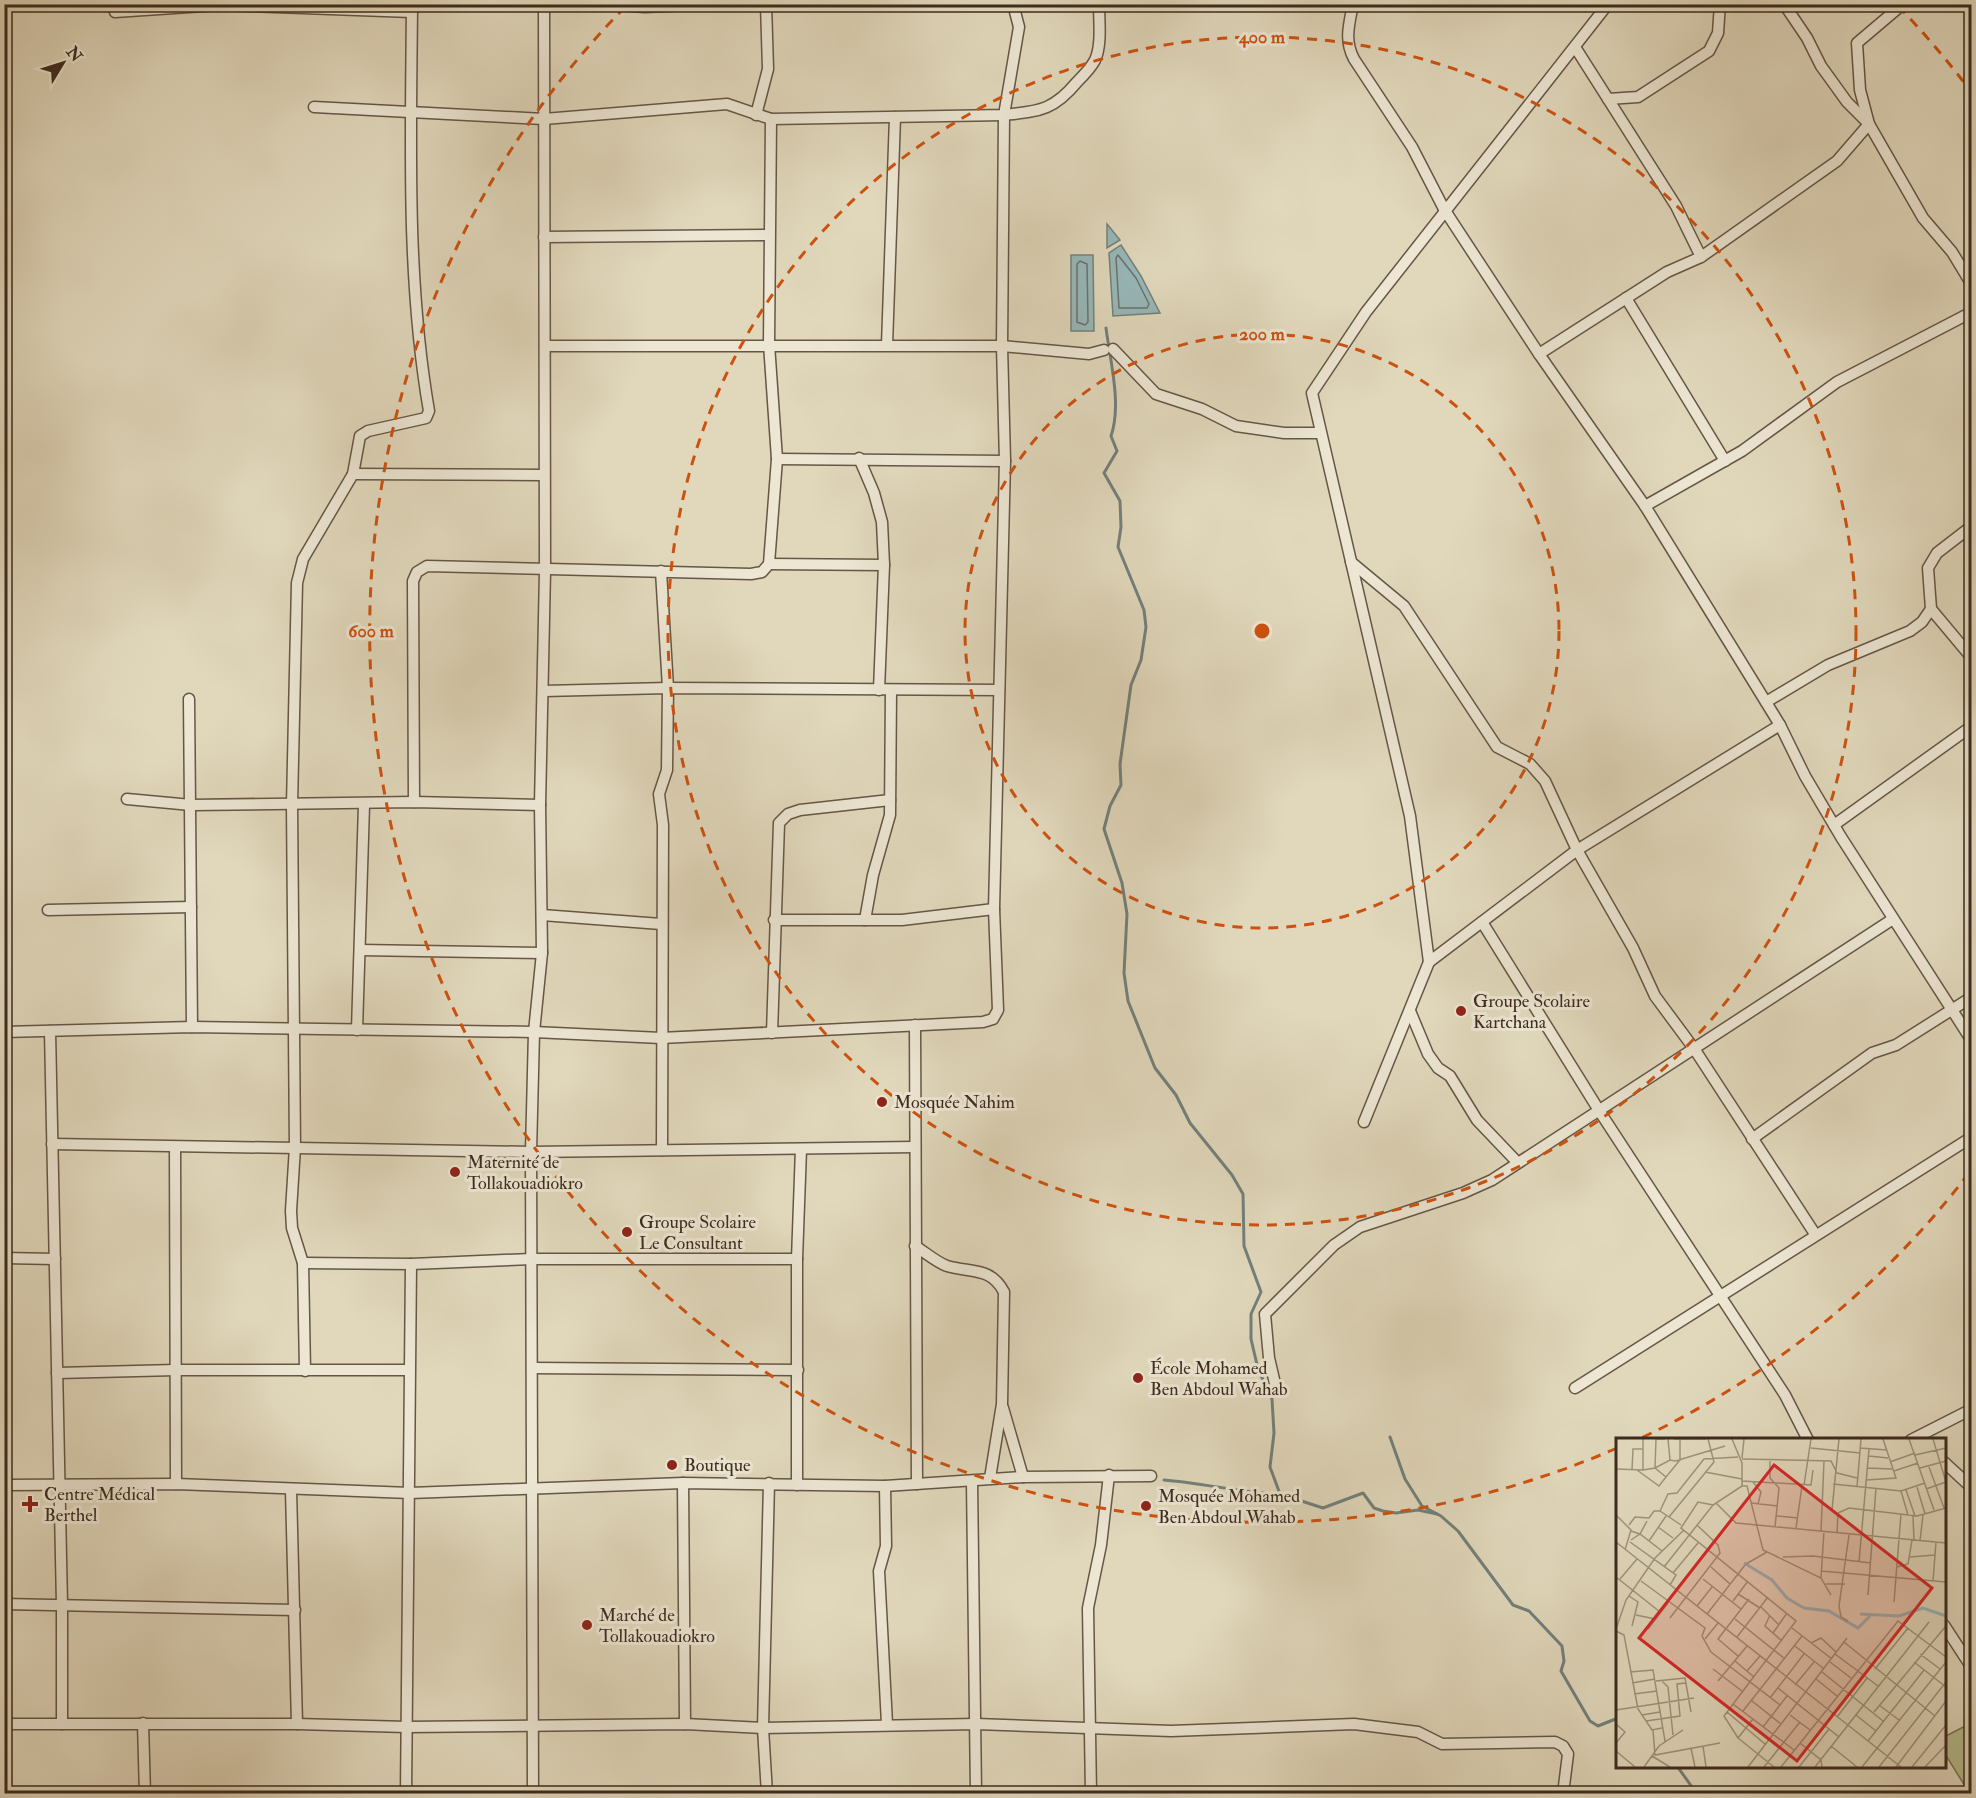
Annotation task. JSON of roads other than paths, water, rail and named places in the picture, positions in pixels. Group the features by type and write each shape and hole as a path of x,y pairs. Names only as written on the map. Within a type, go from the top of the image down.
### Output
{"street":[{"path":"533,1794 531,1152 534,1032 542,953 540,805 545,571 544,4"},
{"path":"600,4 645,7 710,4"},
{"path":"756,115 768,69 766,4"},
{"path":"4,1032 192,1027 534,1032 661,1038 983,1022 993,1018 999,1010 994,909 1005,460 1002,346 1004,116 1019,27 1013,4"},
{"path":"314,107 544,119 727,104 771,119 1004,116 1051,107 1064,99 1095,60 1099,4"},
{"path":"1364,1122 1429,962 1410,816 1312,393 1366,312 1444,209 1608,4"},
{"path":"1608,99 1638,97 1709,51 1718,33 1720,4"},
{"path":"1784,4 1807,38 1821,66 1847,102 1869,124"},
{"path":"1903,4 1857,43 1860,90 1869,124 1923,218 1952,252 1971,285"},
{"path":"115,12 219,5 412,8 411,113 418,334 429,411 426,418 415,423 363,433 353,474 303,559 297,583 292,805 296,1029 295,1147 291,1211 292,1228 303,1263 305,1371"},
{"path":"1353,5 1347,34 1348,47 1412,147 1444,209 1539,354 1645,506 1780,725 1805,776 1834,825 1971,1041"},
{"path":"1575,46 1676,206 1701,256"},
{"path":"887,345 895,117"},
{"path":"414,802 412,581 417,572 427,567 751,574 762,572 769,564 777,459 769,344 771,119"},
{"path":"1539,354 1667,272 1701,256 1837,161 1869,124"},
{"path":"544,237 769,235"},
{"path":"1626,298 1725,461"},
{"path":"1645,506 1725,461 1837,382 1971,312"},
{"path":"545,346 769,344 1002,346 1089,354 1108,349 1156,394 1202,409 1236,426 1284,433 1320,433"},
{"path":"777,459 1005,460"},
{"path":"859,459 874,493 882,522 884,565 879,690"},
{"path":"353,474 544,475"},
{"path":"1766,702 1828,665 1910,631 1922,622 1930,609 1928,568 1937,553 1971,526"},
{"path":"1352,562 1404,606 1497,747 1530,764 1545,781 1577,850 1633,948 1655,996 1695,1050 1815,1234"},
{"path":"769,564 884,565"},
{"path":"661,571 668,688 667,770 659,794 663,825 662,1150"},
{"path":"1930,609 1971,658"},
{"path":"543,691 668,688 999,690"},
{"path":"865,920 873,875 890,815 891,690"},
{"path":"189,699 192,1027"},
{"path":"1429,962 1577,850 1780,725"},
{"path":"1834,825 1971,726"},
{"path":"127,799 191,805 364,805 414,802 540,805"},
{"path":"772,1033 779,823 788,814 800,810 890,800"},
{"path":"357,1030 364,805"},
{"path":"48,910 191,907"},
{"path":"774,920 902,920 994,909"},
{"path":"542,915 661,924"},
{"path":"1276,1388 1269,1358 1265,1314 1334,1245 1360,1227 1463,1193 1492,1180 1893,920"},
{"path":"1482,922 1600,1112 1785,1395 1807,1438"},
{"path":"360,950 542,953"},
{"path":"1752,1139 1872,1053 1896,1045 1971,997"},
{"path":"1410,1011 1433,1061 1450,1076 1477,1120 1518,1163"},
{"path":"915,1025 917,1485"},
{"path":"50,1030 63,1605 62,1724"},
{"path":"1575,1388 1971,1137"},
{"path":"52,1144 531,1152 915,1147"},
{"path":"175,1147 176,1484"},
{"path":"797,1485 797,1259 801,1149"},
{"path":"915,1246 945,1265 983,1273 997,1279 1004,1292 1002,1404 990,1478"},
{"path":"4,1258 55,1259"},
{"path":"303,1263 411,1264 531,1259 797,1259"},
{"path":"406,1794 411,1264"},
{"path":"532,1368 798,1370"},
{"path":"57,1373 176,1370 409,1371"},
{"path":"1002,1404 1023,1477"},
{"path":"1931,1435 1971,1409"},
{"path":"1946,1464 1971,1488"},
{"path":"1090,1794 1088,1608 1101,1545 1109,1475"},
{"path":"4,1485 176,1484 410,1493 532,1491 683,1483 885,1486 990,1478 1151,1476"},
{"path":"972,1481 976,1794"},
{"path":"683,1483 685,1724"},
{"path":"768,1794 763,1728 769,1483"},
{"path":"885,1486 886,1546 879,1571 887,1724"},
{"path":"291,1490 297,1724"},
{"path":"4,1604 294,1610"},
{"path":"1946,1628 1971,1668"},
{"path":"4,1724 297,1724 407,1727 685,1724 763,1728 976,1724 1171,1731 1354,1724 1418,1732 1430,1741 1442,1744 1555,1742 1563,1746 1568,1754 1563,1794"},
{"path":"143,1724 145,1794"}],"water":[{"path":"1107,224 1120,240 1107,248"},
{"path":"1121,245 1141,276 1160,313 1113,316 1109,253"},
{"path":"1071,255 1093,255 1094,331 1071,331"}],"waterway":[{"path":"1106,328 1115,397 1111,436 1117,451 1104,473 1120,501 1121,527 1118,547 1144,610 1146,627 1141,660 1131,685 1120,764 1121,785 1110,806 1104,829 1122,883 1127,914 1124,973 1128,1001 1155,1068 1176,1095 1190,1123 1232,1175 1243,1194 1244,1246 1261,1292 1251,1314 1251,1339 1258,1369 1272,1399 1274,1433 1270,1467 1280,1494 1323,1508 1363,1493 1374,1508 1383,1511 1396,1513 1418,1510 1437,1514"},
{"path":"1390,1437 1405,1479 1422,1506 1441,1516 1458,1531 1513,1605 1529,1611 1562,1646 1564,1661 1561,1671 1590,1721 1598,1726 1616,1719"},
{"path":"1164,1480 1280,1494"},
{"path":"1678,1768 1697,1794"}],"place":[{"name":"Groupe Scolaire Kartchana","path":"1461,1011"},
{"name":"Mosquée Nahim","path":"882,1102"},
{"name":"Maternité de Tollakouadiokro","path":"455,1172"},
{"name":"Groupe Scolaire Le Consultant","path":"627,1232"},
{"name":"École Mohamed Ben Abdoul Wahab","path":"1138,1378"},
{"name":"Boutique","path":"672,1465"},
{"name":"Centre Médical Berthel","path":"30,1504"},
{"name":"Mosquée Mohamed Ben Abdoul Wahab","path":"1146,1506"},
{"name":"Marché de Tollakouadiokro","path":"587,1625"}]}
